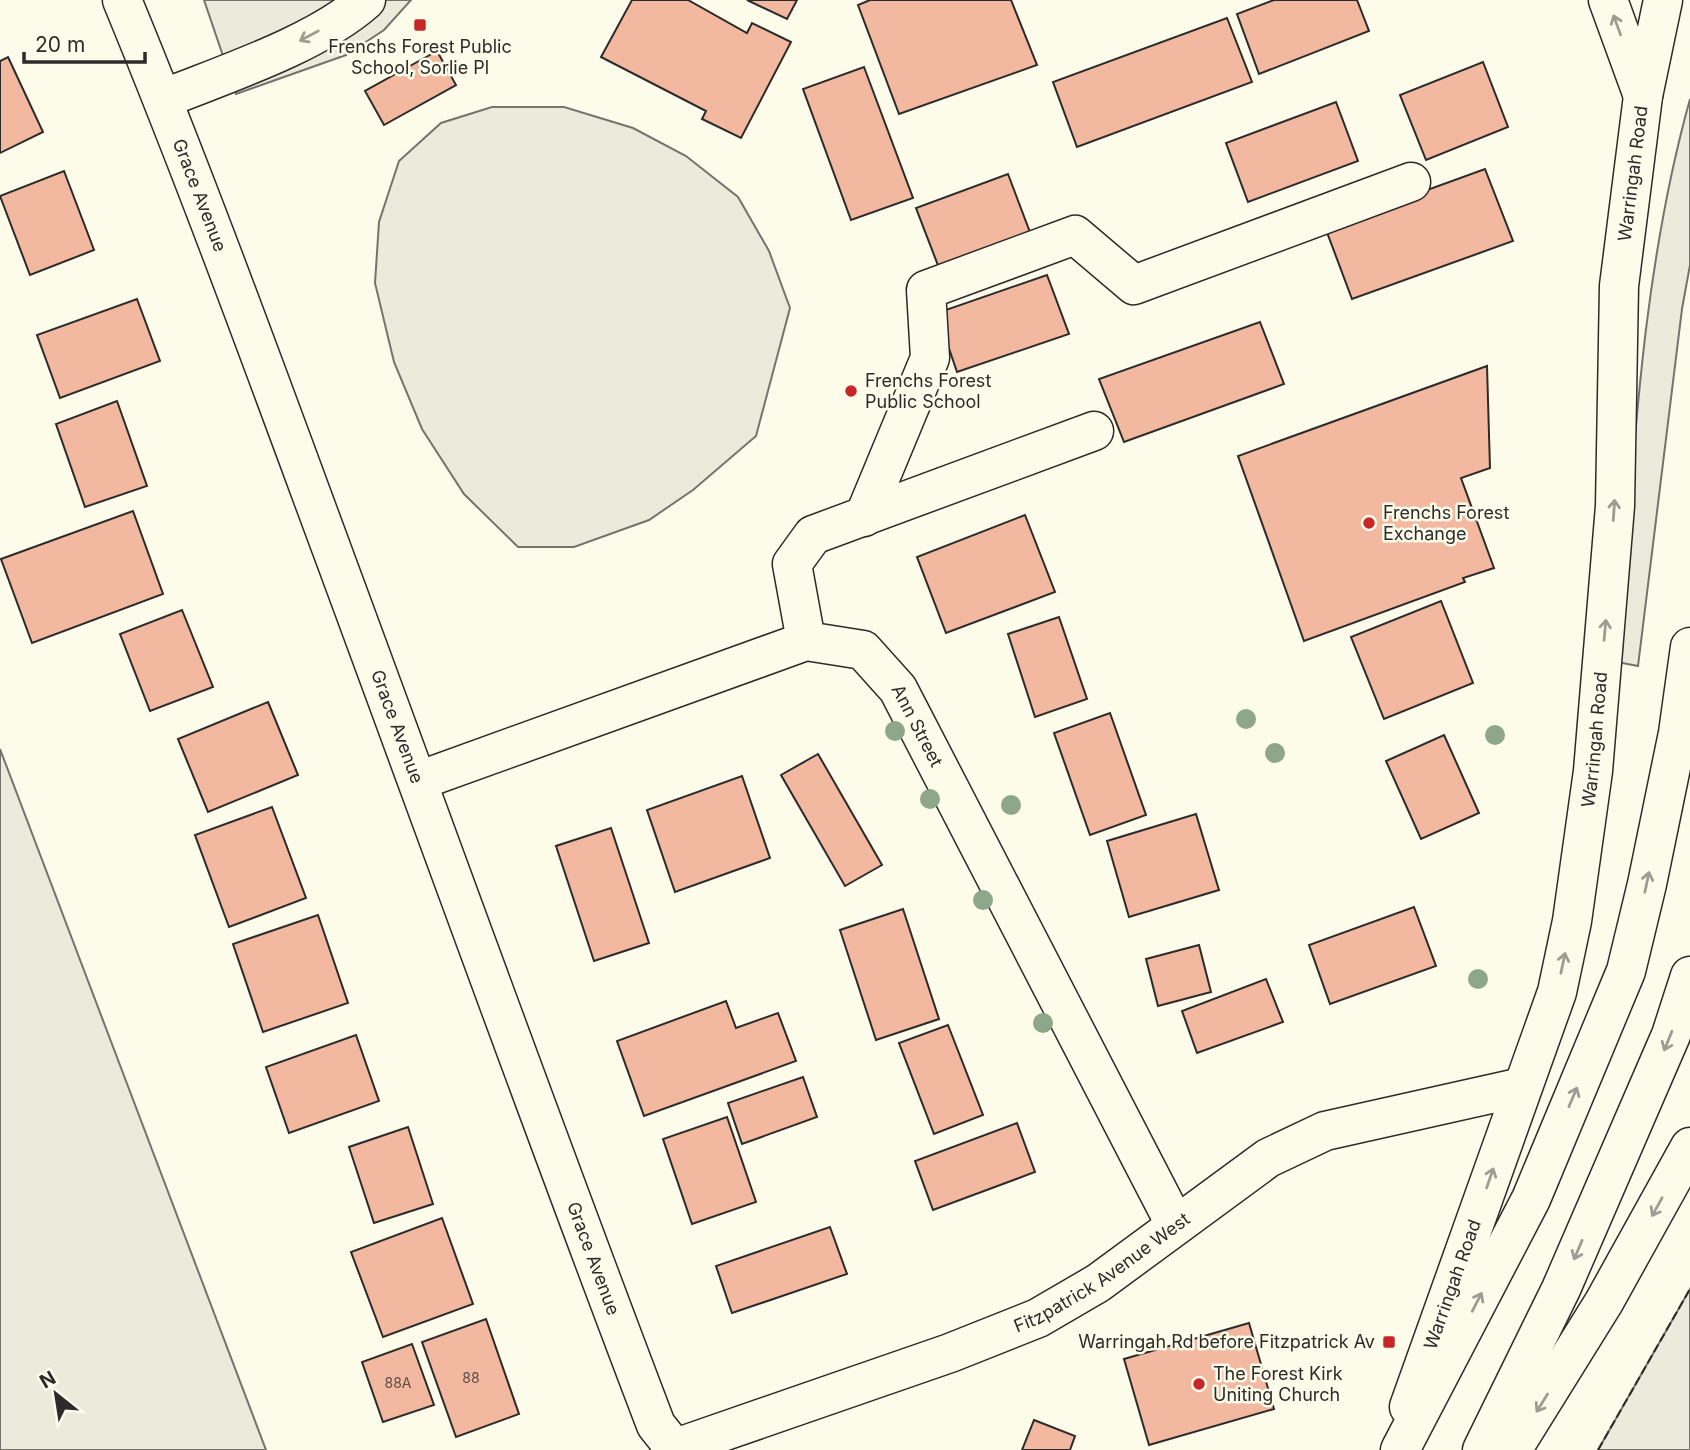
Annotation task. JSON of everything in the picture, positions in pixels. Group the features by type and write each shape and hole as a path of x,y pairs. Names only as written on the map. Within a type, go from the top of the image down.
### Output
{"main road":[{"name":"Grace Avenue","path":"122,0 222,250 570,1199 656,1424 674,1449"},
{"path":"163,99 290,46 351,14 366,0"},
{"path":"1608,0 1643,96"},
{"name":"Warringah Road","path":"1394,1450 1557,992 1572,920 1593,771 1615,506 1619,286 1643,96 1663,0"},
{"path":"864,517 930,358 926,290 1075,235 1134,285 1411,182"},
{"path":"806,641 792,564 813,535 1094,431"},
{"name":"Ann Street","path":"418,781 806,641 863,650 898,689 1175,1224"},
{"name":"Warringah Road","path":"1400,1450 1531,1199 1626,971 1678,733 1690,647"},
{"path":"1482,1450 1561,1289 1671,1035 1690,976"},
{"name":"Fitzpatrick Avenue West","path":"674,1449 950,1353 1038,1318 1098,1283 1268,1158 1325,1131 1522,1087"},
{"path":"1512,1450 1604,1302 1690,1147"}],"shaded area":[{"path":"204,0 411,0 384,30 346,55 236,94"},
{"path":"1690,99 1690,265 1682,309 1638,666 1617,662 1640,379 1659,238"},
{"path":"492,107 564,107 633,128 686,156 738,197 769,251 790,308 756,436 693,490 649,520 574,547 518,547 464,494 422,429 394,362 375,283 379,222 399,161 441,123"},
{"path":"0,749 266,1450 0,1450"},
{"path":"1690,1289 1690,1450 1598,1450"}],"building":[{"path":"632,0 688,0 747,33 752,23 791,42 741,138 702,119 706,111 601,57"},
{"path":"747,0 797,0 787,19"},
{"path":"870,0 1011,0 1037,65 899,114 858,5"},
{"path":"1274,0 1357,0 1369,31 1259,74 1237,14"},
{"path":"1227,18 1252,82 1077,147 1053,82"},
{"path":"437,51 456,85 384,125 365,91"},
{"path":"8,57 43,132 0,153 0,61"},
{"path":"1483,62 1508,127 1426,160 1400,95"},
{"path":"864,67 913,198 851,220 803,89"},
{"path":"1336,102 1358,161 1248,202 1226,143"},
{"path":"1485,169 1513,241 1352,299 1325,227"},
{"path":"64,171 94,250 30,275 0,196"},
{"path":"1008,174 1031,235 939,268 916,208"},
{"path":"1047,275 1069,334 957,372 937,313"},
{"path":"137,299 160,361 60,398 37,335"},
{"path":"1260,322 1284,384 1124,442 1099,379"},
{"name":"Frenchs Forest Exchange","path":"1487,366 1490,468 1461,478 1494,568 1463,578 1465,582 1304,641 1238,456"},
{"path":"117,401 147,486 85,507 56,424"},
{"path":"133,511 163,594 32,643 1,559"},
{"path":"1025,515 1055,592 946,633 917,557"},
{"path":"1441,601 1473,683 1384,719 1351,637"},
{"path":"182,610 213,687 150,711 120,634"},
{"path":"1059,617 1087,699 1035,717 1008,634"},
{"path":"268,702 298,775 208,812 178,739"},
{"path":"1110,713 1146,815 1090,835 1054,733"},
{"path":"1444,735 1479,813 1421,839 1386,761"},
{"path":"818,754 882,865 845,886 781,775"},
{"path":"742,776 770,858 675,892 647,810"},
{"path":"272,807 306,898 229,927 195,835"},
{"path":"1196,814 1219,890 1129,917 1107,841"},
{"path":"611,828 649,943 594,961 556,846"},
{"path":"1414,907 1436,966 1330,1004 1309,945"},
{"path":"903,909 939,1019 876,1040 840,930"},
{"path":"318,915 348,1003 263,1032 233,944"},
{"path":"1199,945 1211,992 1158,1006 1146,959"},
{"path":"1266,979 1283,1022 1197,1053 1182,1011"},
{"path":"726,1001 736,1028 778,1013 796,1061 644,1116 617,1041"},
{"path":"948,1025 983,1115 934,1134 899,1043"},
{"path":"356,1035 379,1101 289,1133 266,1067"},
{"path":"803,1077 817,1117 742,1144 728,1103"},
{"path":"727,1117 756,1202 692,1224 663,1139"},
{"path":"1017,1123 1035,1172 933,1210 915,1161"},
{"path":"408,1127 433,1204 374,1223 349,1147"},
{"path":"442,1218 473,1304 383,1337 351,1252"},
{"path":"830,1227 847,1274 732,1313 716,1266"},
{"path":"486,1319 519,1414 456,1437 422,1342"},
{"name":"The Forest Kirk Uniting Church","path":"1249,1323 1274,1409 1149,1445 1124,1359"},
{"path":"412,1344 434,1405 383,1422 362,1362"},
{"path":"1034,1420 1075,1436 1070,1450 1022,1450"}],"fence":[{"path":"1598,1450 1690,1289"}],"place":[{"name":"Frenchs Forest Public School, Sorlie Pl","path":"420,25"},
{"name":"Frenchs Forest Public School","path":"851,391"},
{"name":"Frenchs Forest Exchange","path":"1369,523"},
{"name":"Warringah Rd before Fitzpatrick Av","path":"1389,1342"},
{"name":"The Forest Kirk Uniting Church","path":"1199,1384"}]}
